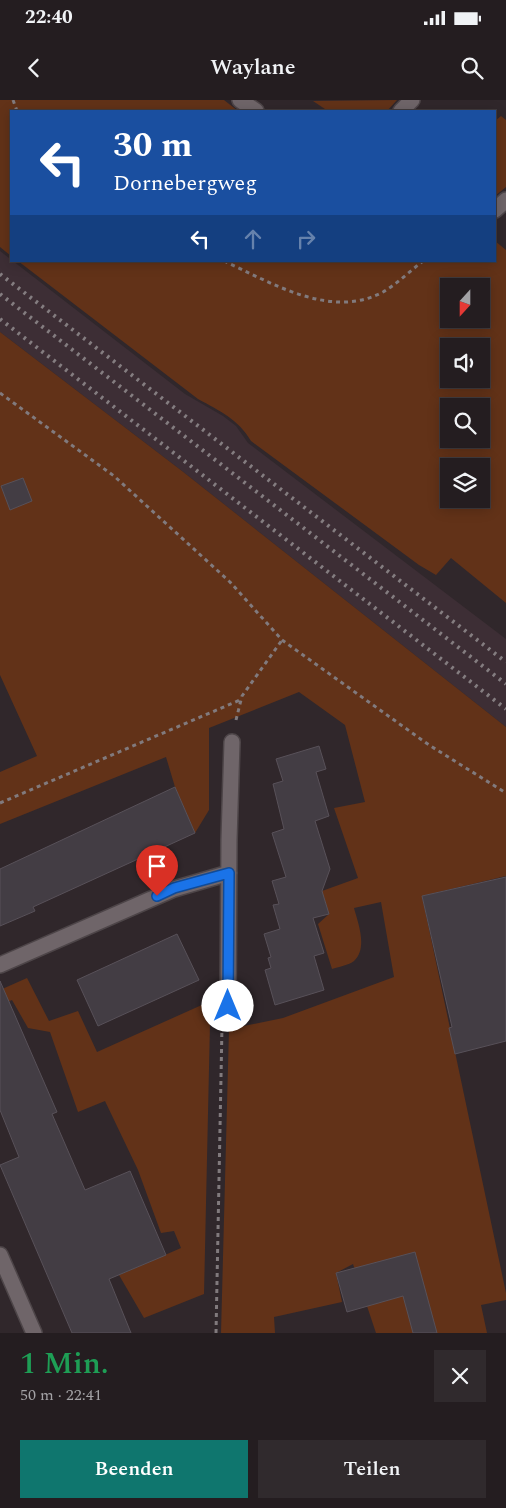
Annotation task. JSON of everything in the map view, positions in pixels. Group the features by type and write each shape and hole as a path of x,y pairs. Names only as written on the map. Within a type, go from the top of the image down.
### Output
{"street":[{"path":"240,100 255,110"},
{"path":"402,110 412,100"},
{"path":"496,209 506,200"},
{"path":"228,1006 232,742"},
{"path":"0,965 174,888 229,873"},
{"path":"0,1255 34,1333"}],"path":[{"path":"226,262 317,300 345,303 368,298 384,291 422,262"},
{"path":"0,393 114,476 230,582 282,640 429,745 506,793"},
{"path":"232,742 240,700 282,640"},
{"path":"0,803 240,700"},
{"path":"216,1333 222,1012 228,1006"}],"shaded area":[{"path":"0,100 224,100 237,110 10,110 10,255 0,247"},
{"path":"397,100 388,110 326,110 313,101"},
{"path":"501,116 506,120 506,187 496,195 496,120"},
{"path":"496,242 506,250 506,603 451,558 436,575 419,565 251,441 234,421 198,399 19,262 496,262"},
{"path":"0,251 10,259 10,262 14,262 185,394 223,416 236,426 248,443 506,639 506,727 182,471 0,332"},
{"path":"0,332 182,471 506,727 506,876 422,896 506,1293 506,1300 481,1305 487,1333 376,1333 353,1264 336,1273 342,1302 274,1317 275,1333 221,1333 229,1029 283,1018 394,977 381,902 354,908 361,942 358,956 354,961 346,965 332,969 318,924 329,914 322,891 358,878 334,808 365,802 345,725 299,692 209,728 209,810 195,833 175,787 166,757 0,824 0,772 37,756 0,675"},
{"path":"27,978 49,1021 78,1011 97,1052 204,1004 204,1015 210,1023 204,1294 144,1318 119,1275 181,1248 174,1231 161,1233 138,1170 105,1101 78,1112 50,1032 28,1028 12,1000 0,1005 0,990"}],"building":[{"path":"23,478 32,501 10,510 1,486"},
{"path":"319,746 326,769 316,772 329,816 315,821 330,869 322,891 329,914 313,918 324,953 314,956 324,990 275,1005 265,970 271,968 268,958 271,957 264,934 280,929 273,905 279,904 272,881 286,877 272,833 284,829 273,784 283,781 276,759"},
{"path":"175,787 195,833 33,907 35,911 0,926 0,869"},
{"path":"506,877 506,1041 455,1054 449,1028 452,1027 422,896"},
{"path":"177,934 199,980 98,1026 77,980"},
{"path":"0,981 57,1112 52,1114 85,1190 130,1171 166,1255 109,1279 131,1333 72,1333 0,1165 19,1157 0,1110"},
{"path":"415,1252 437,1333 413,1333 403,1296 347,1312 336,1273"}],"railway":[{"path":"0,274 506,662"},
{"path":"0,294 506,684"},
{"path":"0,319 506,709"}],"route":[{"path":"157,896 174,888 229,873 228,1006"}]}
